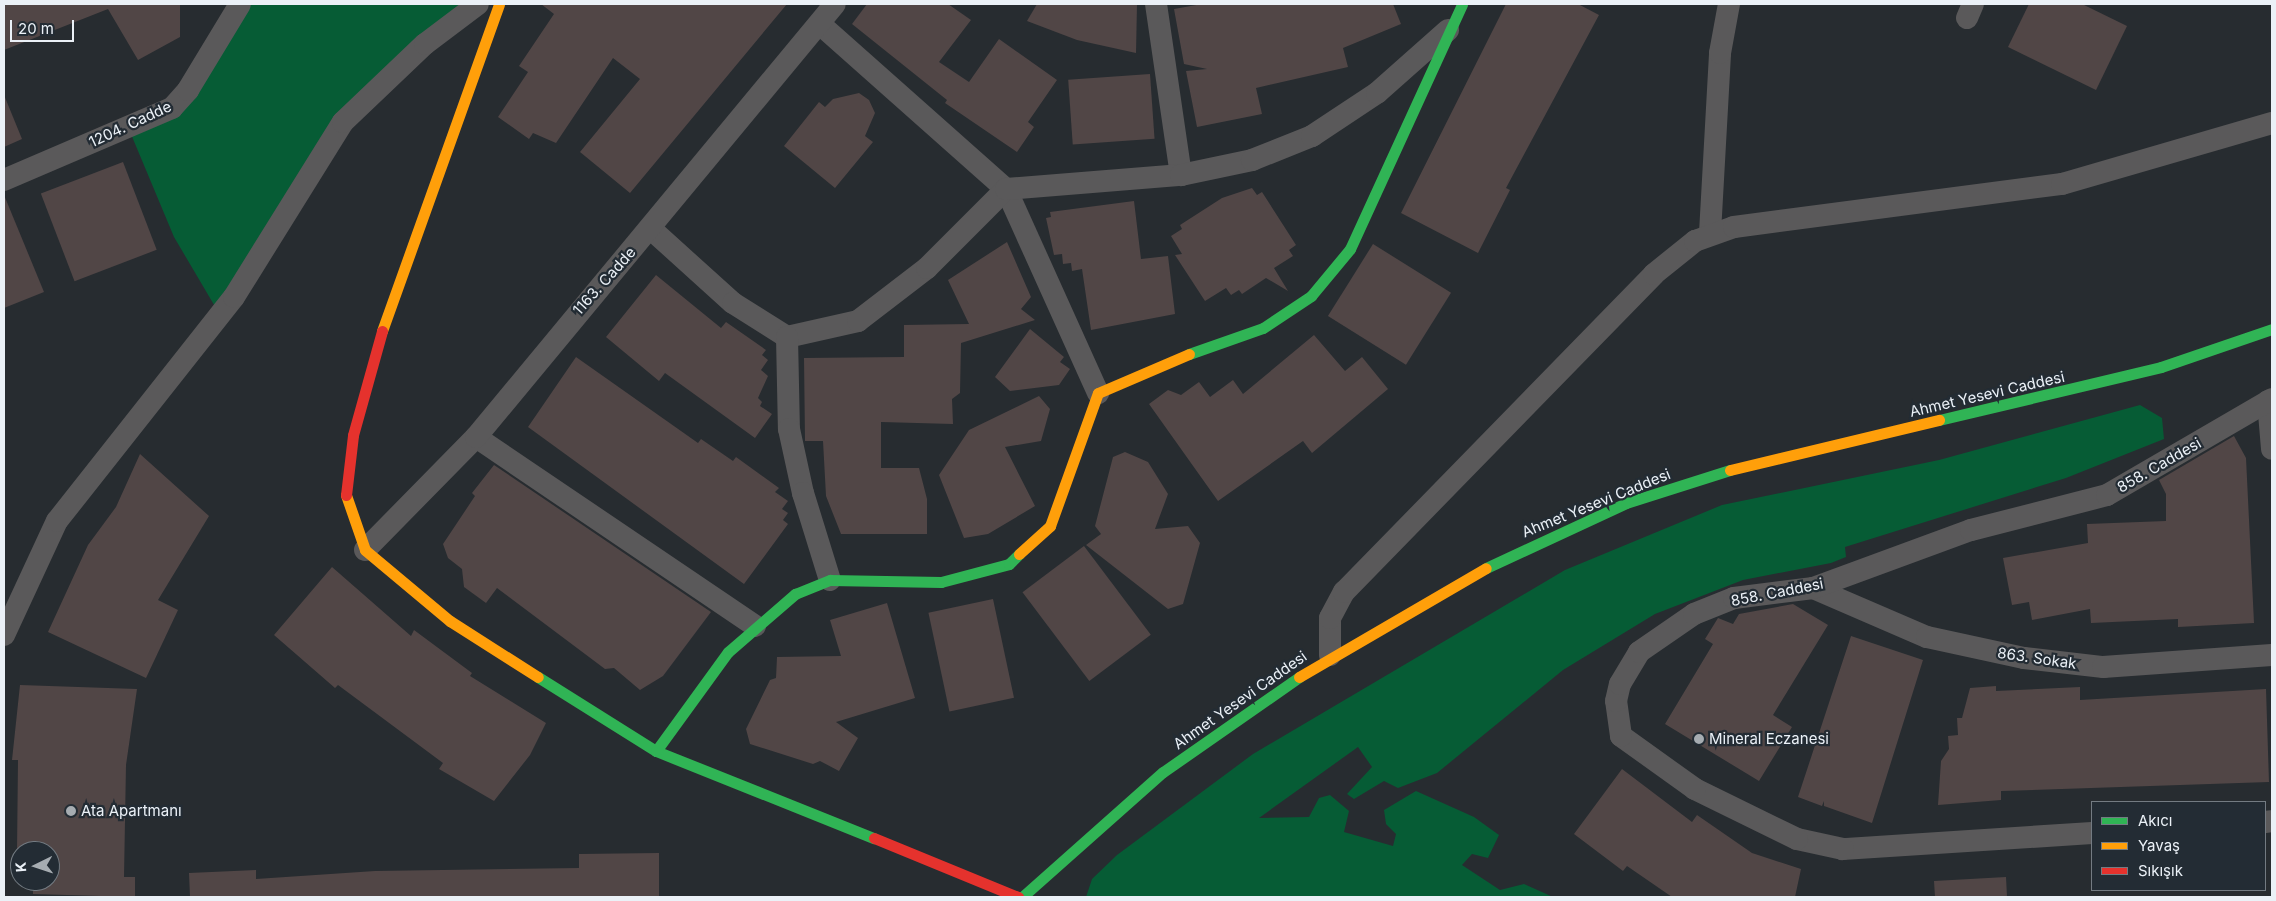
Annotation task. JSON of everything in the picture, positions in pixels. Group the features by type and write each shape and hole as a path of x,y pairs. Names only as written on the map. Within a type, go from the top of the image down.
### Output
{"street":[{"name":"1204. Cadde","path":"4,180 172,108 188,90 240,4"},
{"path":"4,635 57,521 234,297 343,122 425,44 478,4"},
{"path":"499,4 380,336 352,435 345,503 365,550 450,621 656,750 819,820 921,854 1020,897"},
{"name":"1163. Cadde","path":"365,550 476,436 552,340 651,229 821,24 834,4"},
{"path":"1156,4 1181,175"},
{"path":"1098,393 1155,366 1263,328 1311,296 1350,249 1462,4"},
{"path":"1710,233 1720,53 1729,4"},
{"path":"656,750 728,652 755,626 795,594 830,580 941,582 1009,564 1050,526 1098,393 1006,189 821,24"},
{"path":"651,229 733,303 788,337 858,321 927,268 1006,189 1181,175 1252,160 1312,136 1377,92 1453,26"},
{"path":"1330,655 1330,618 1344,592 1654,274 1710,233 2062,184 2272,123"},
{"name":"Ahmet Yesevi Caddesi","path":"1020,897 1163,772 1330,655 1495,562 1635,500 1740,467 2162,367 2272,329"},
{"path":"788,337 789,429 803,493 830,580"},
{"path":"2270,400 2272,450"},
{"name":"858. Caddesi","path":"2091,833 1844,849 1797,839 1695,789 1621,736 1616,701 1620,684 1638,652 1656,637 1734,598 1813,588 1971,530 2107,495 2270,400"},
{"path":"476,436 755,626"},
{"name":"863. Sokak","path":"1813,588 1927,638 2024,658 2103,667 2272,655"}],"green space":[{"path":"240,4 478,4 343,122 220,315 174,237 128,127 172,108"},
{"path":"2140,405 2162,418 2164,439 2066,478 1845,547 1846,557 1831,563 1743,580 1655,614 1563,670 1437,773 1398,788 1384,781 1354,799 1347,794 1372,767 1358,747 1259,818 1309,817 1319,798 1330,795 1349,811 1344,832 1393,846 1396,834 1386,824 1384,810 1416,791 1474,817 1499,835 1488,858 1472,854 1462,865 1500,890 1524,884 1553,897 1086,897 1092,879 1117,855 1253,754 1565,570 1722,505 1939,460"}],"building":[{"path":"4,4 180,4 180,37 138,60 108,9 4,50"},
{"path":"541,4 787,4 630,193 580,152 640,79 613,58 556,143 533,133 529,139 498,117 528,72 519,66 554,14"},
{"path":"867,4 948,4 971,20 939,62 969,82 999,39 1057,80 1028,122 1034,127 1017,152 945,103 947,100 852,24"},
{"path":"1037,4 1137,4 1136,53 1077,40 1027,21"},
{"path":"1202,4 1393,4 1401,24 1343,48 1348,67 1256,88 1262,114 1197,127 1186,71 1207,69 1184,64 1174,9"},
{"path":"1506,4 1578,4 1599,15 1506,188 1510,190 1478,253 1401,213"},
{"path":"2029,4 2082,4 2127,26 2096,90 2008,47"},
{"path":"1150,74 1155,139 1073,145 1068,80"},
{"path":"859,93 869,100 875,113 865,136 873,142 835,188 784,146 819,102 825,107 833,99"},
{"path":"4,95 22,139 4,147"},
{"path":"123,162 157,250 75,281 41,194"},
{"path":"1252,188 1257,195 1262,192 1296,245 1289,250 1293,256 1274,268 1288,291 1266,278 1242,294 1239,290 1231,295 1226,288 1205,301 1175,255 1182,254 1171,236 1182,229 1180,225 1222,198"},
{"path":"4,195 44,292 4,308"},
{"path":"1134,201 1141,259 1168,256 1175,314 1091,330 1082,269 1072,271 1071,263 1063,264 1062,254 1054,255 1046,218 1051,217 1050,212"},
{"path":"1007,242 1031,297 1021,309 1035,320 961,343 960,393 952,399 953,424 881,422 881,468 919,468 927,499 927,534 841,534 826,496 823,441 805,441 804,358 904,357 904,325 969,324 948,280"},
{"path":"1373,244 1451,293 1406,365 1328,316"},
{"path":"656,275 721,328 726,322 766,350 762,355 768,360 761,370 768,376 758,398 762,402 760,406 772,414 755,438 665,373 659,381 606,337"},
{"path":"1030,329 1064,357 1060,362 1070,369 1059,385 1010,391 995,377"},
{"path":"1314,335 1345,371 1362,357 1388,389 1312,453 1303,441 1218,501 1149,404 1168,390 1181,395 1199,382 1210,397 1233,380 1243,394"},
{"path":"576,357 698,443 701,439 733,461 736,457 779,488 775,492 788,501 782,509 788,513 783,520 788,524 744,584 528,427"},
{"path":"1039,396 1050,409 1041,441 1005,447 1035,506 988,534 964,538 939,475 969,430"},
{"path":"2234,436 2246,458 2254,623 2178,627 2178,619 2091,623 2090,609 2032,620 2029,602 2012,605 2003,558 2088,543 2087,524 2166,521 2166,494 2159,480"},
{"path":"1125,452 1148,462 1168,494 1155,529 1188,526 1200,543 1183,604 1168,609 1086,545 1101,534 1095,526 1113,457"},
{"path":"140,454 209,516 158,600 178,610 146,678 48,632 88,545 116,507"},
{"path":"494,465 711,612 663,676 640,690 614,668 605,669 497,588 486,603 464,587 462,569 448,558 443,544 475,496 472,493"},
{"path":"1084,546 1151,635 1089,681 1023,592"},
{"path":"332,567 411,636 414,630 472,673 470,676 546,723 530,755 494,801 439,769 443,763 338,685 335,688 274,635"},
{"path":"993,599 1014,698 949,712 928,613"},
{"path":"887,603 915,698 836,722 858,738 839,771 820,761 813,764 750,744 746,729 770,680 776,678 777,657 841,656 830,620"},
{"path":"1793,604 1828,625 1773,715 1792,727 1759,781 1665,724 1713,644 1705,639 1718,618 1733,624 1739,614"},
{"path":"1851,636 1923,660 1872,823 1824,806 1824,801 1822,806 1798,797"},
{"path":"20,685 137,689 126,765 124,877 135,877 135,897 33,894 33,891 60,891 60,841 17,841 18,760 12,760"},
{"path":"1996,686 1996,691 2080,687 2080,700 2266,689 2269,782 2001,791 2001,800 1938,805 1941,761 1949,749 1948,736 1958,735 1957,718 1962,718 1970,688"},
{"path":"1622,769 1692,822 1697,815 1752,853 1801,869 1795,897 1672,897 1627,866 1623,871 1574,834"},
{"path":"659,853 659,897 190,897 189,873 256,870 256,879 375,871 579,868 579,854"},
{"path":"2006,877 2007,897 1935,897 1934,881"}],"traffic: fast":[{"path":"1189,354 1263,328 1311,296 1350,249 1462,4"},
{"path":"1939,420 2161,367 2272,329"},
{"path":"1486,568 1626,503 1730,470"},
{"path":"656,751 728,652 795,594 830,580 941,582 1009,564 1019,554"},
{"path":"538,677 656,751 874,838"},
{"path":"1022,897 1163,772 1299,677"}],"traffic: slow":[{"path":"382,331 499,4"},
{"path":"1019,554 1050,526 1098,393 1189,354"},
{"path":"1730,470 1939,420"},
{"path":"346,495 365,550 450,621 538,677"},
{"path":"1299,677 1486,568"}],"traffic: jam":[{"path":"346,495 353,435 382,331"},
{"path":"874,838 1018,897"}],"place":[{"name":"Mineral Eczanesi","path":"1699,739"},
{"name":"Ata Apartmanı","path":"71,811"}]}
